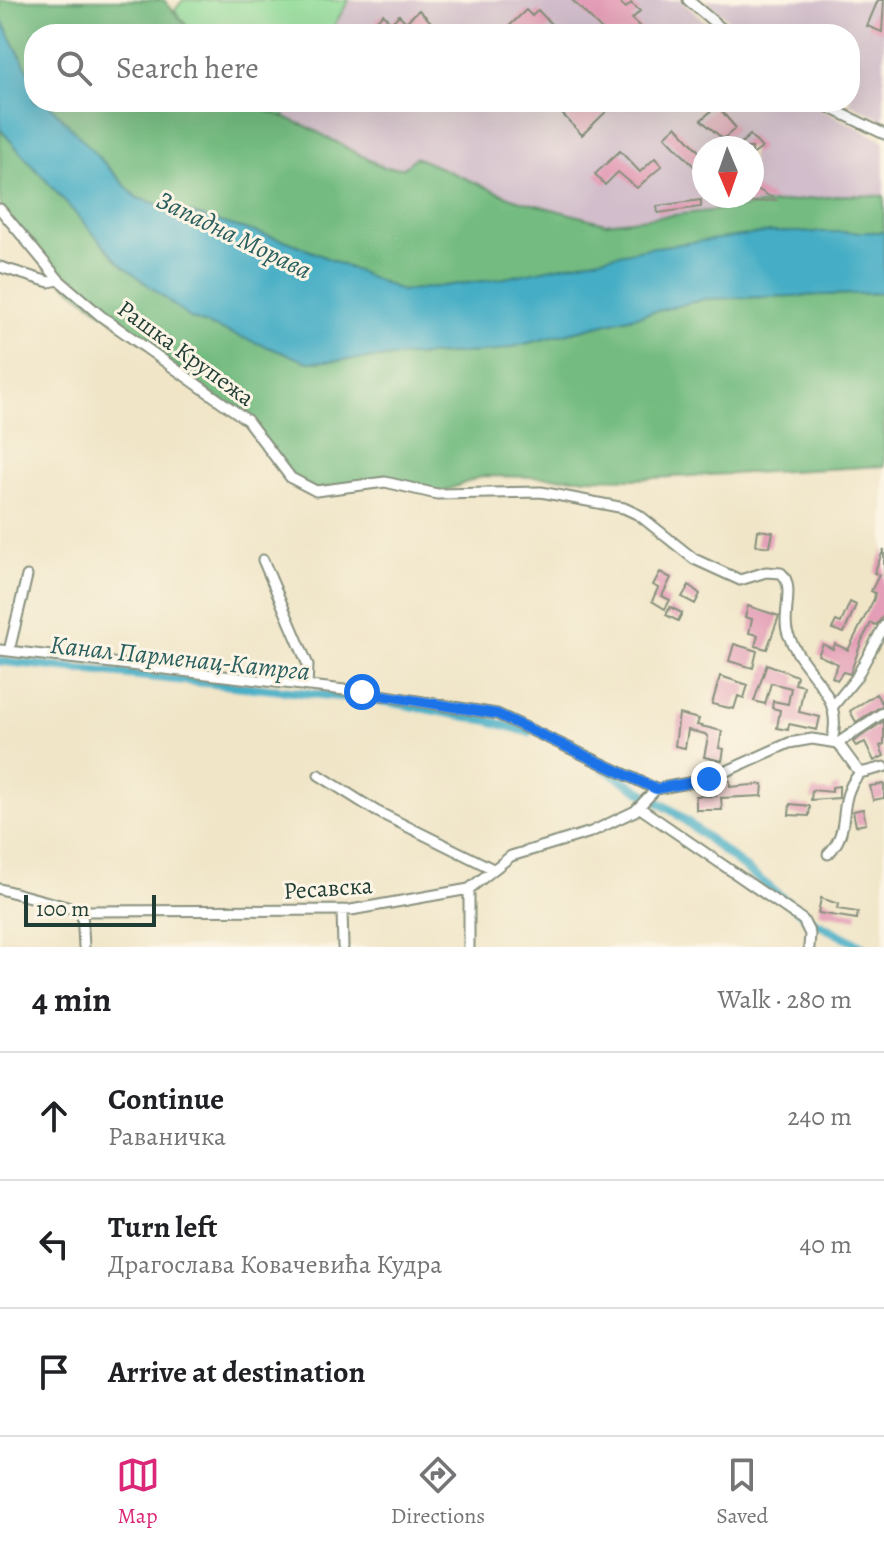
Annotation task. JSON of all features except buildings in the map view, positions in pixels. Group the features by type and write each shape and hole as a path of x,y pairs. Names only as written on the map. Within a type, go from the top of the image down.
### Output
{"street":[{"path":"688,0 716,24"},
{"path":"839,112 884,134"},
{"name":"Рашка Крупежа","path":"0,209 59,280 101,316 247,420 291,478 316,491 385,482 437,494 541,492 629,510 679,549 730,577 744,580 766,572 781,573 787,581 786,626 789,638 834,705"},
{"path":"0,267 49,282 59,280"},
{"path":"263,560 308,665 307,686"},
{"path":"27,576 4,650 307,686 497,714 654,791 709,779 789,743 812,739 835,742 884,712"},
{"path":"860,773 835,742 834,705 856,678 884,626"},
{"path":"828,854 842,837 846,792 860,773 884,767"},
{"path":"319,775 396,821 493,869"},
{"path":"469,947 469,889 481,884 493,869 511,856 591,832 643,805 654,791"},
{"path":"643,805 803,920 810,934 809,947"},
{"name":"Ресавска","path":"0,889 82,911 342,910 469,889"},
{"path":"342,910 343,947"},
{"path":"82,911 84,947"}],"shaded area":[{"path":"349,0 680,0 708,24 335,24"},
{"path":"706,0 884,0 884,120 860,108 860,24 734,24"},
{"path":"286,112 827,112 884,141 884,196 845,195 764,204 764,136 692,136 692,208 734,208 605,223 514,199 415,157 404,168 383,167 283,118"}],"green space":[{"path":"0,0 164,0 184,24 24,24 24,63 0,17"},
{"path":"183,0 349,0 335,24 186,24 175,10"},
{"path":"56,112 271,112 306,126 383,167 404,168 415,157 514,199 605,223 734,208 764,208 764,204 845,195 884,196 884,232 772,232 500,279 402,291 290,242 137,198"},
{"path":"269,112 286,112 283,118"},
{"path":"0,129 119,262 308,362 496,351 705,299 884,293 884,466 634,479 482,476 437,494 385,482 316,491 291,478 247,420 59,280 0,209"}],"water":[{"name":"Западна Морава","path":"0,17 24,63 24,112 56,112 137,198 290,242 402,291 500,279 648,248 772,232 884,232 884,293 705,299 496,351 308,362 190,318 119,262 0,129"}],"waterway":[{"name":"Канал Парменац-Катрга","path":"0,661 391,702 486,720 529,732"},
{"name":"Канал Парменац-Катрга","path":"603,768 676,813 809,919 863,947"}],"route":[{"path":"362,692 497,714 656,789 709,779"}]}
